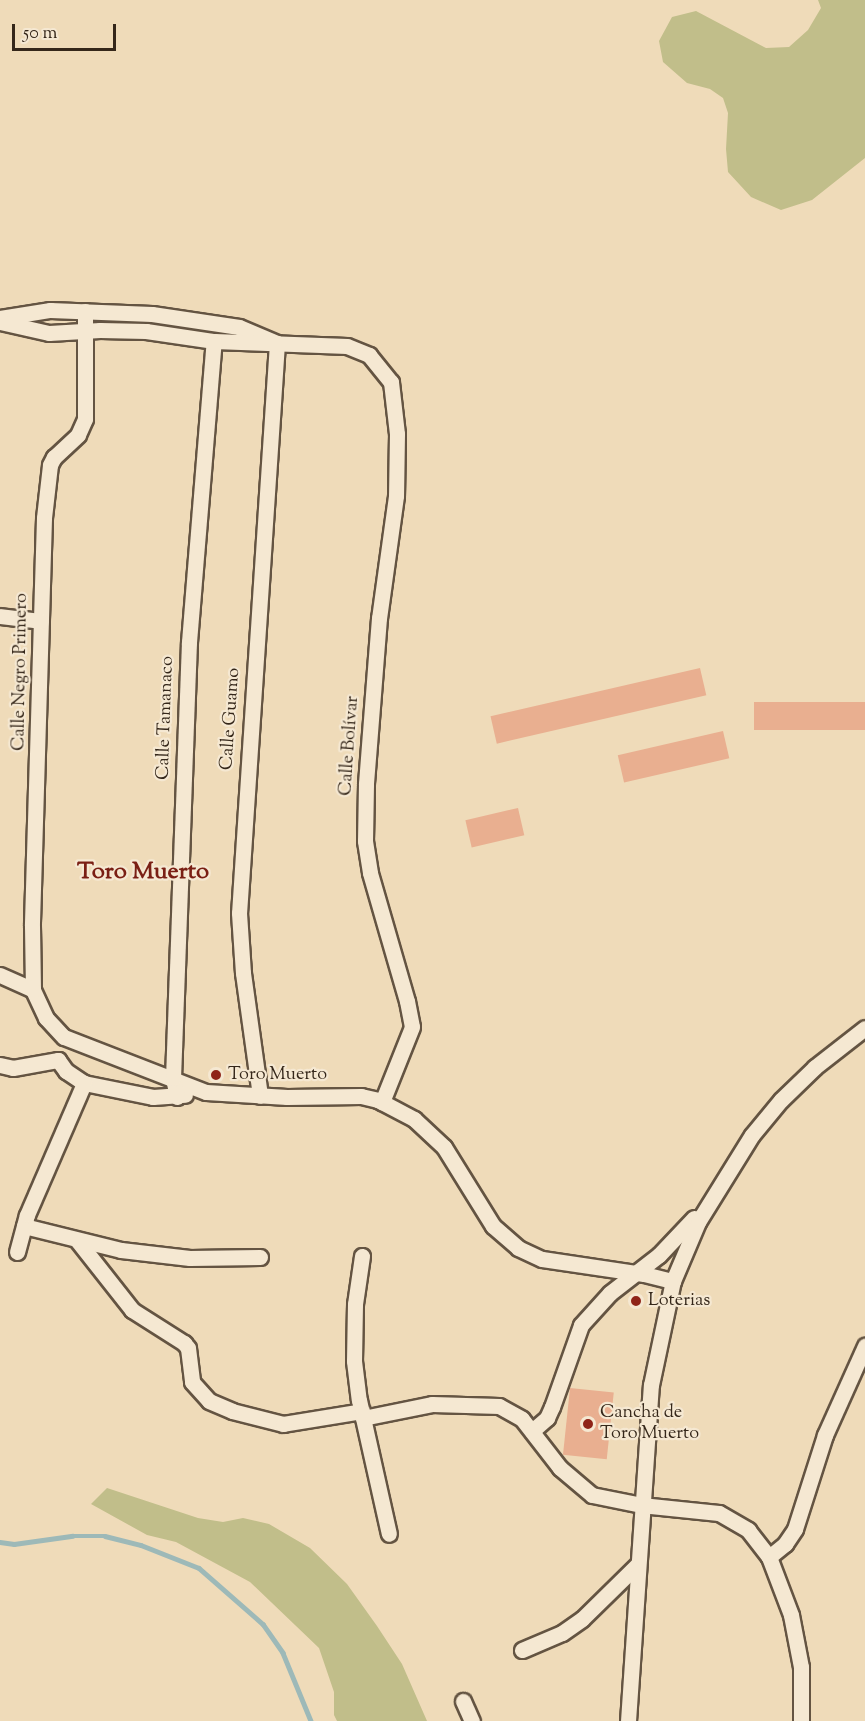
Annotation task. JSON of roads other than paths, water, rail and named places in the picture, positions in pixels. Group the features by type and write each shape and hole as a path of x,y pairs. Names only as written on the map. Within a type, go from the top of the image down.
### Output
{"street":[{"path":"0,320 36,311 86,310 152,314 239,327 277,343"},
{"name":"Calle Negro Primero","path":"64,1037 46,1018 33,990 32,926 41,621 47,473 54,457 78,435 85,419 86,310"},
{"path":"0,320 49,333 146,331 214,341 277,343"},
{"path":"187,336 188,320"},
{"name":"Calle Tamanaco","path":"177,1097 173,1078 189,642 214,341"},
{"name":"Calle Bolívar","path":"277,343 321,343 358,349 378,363 391,382 397,434 396,496 379,618 366,784 365,841 370,873 412,1020 409,1038 382,1102"},
{"name":"Calle Guamo","path":"260,1096 243,973 239,912 277,343"},
{"path":"0,616 41,621"},
{"path":"0,975 33,990"},
{"path":"628,1721 651,1385 673,1281 698,1222 752,1135 781,1100 823,1060 865,1028"},
{"path":"58,1060 64,1037 206,1092"},
{"path":"0,1065 13,1068 58,1060"},
{"path":"58,1060 66,1071 84,1083 153,1097 177,1097 206,1092 260,1096 350,1095 382,1102 414,1119 444,1147 493,1226 518,1248 542,1259 634,1272 673,1281"},
{"path":"17,1252 24,1226 84,1083"},
{"path":"532,1431 547,1418 581,1325 603,1299 675,1240 720,1185"},
{"path":"24,1226 121,1251 176,1257 260,1257"},
{"path":"76,1240 132,1310 184,1343 188,1348 192,1382 209,1401 232,1412 283,1424 432,1404 481,1404 512,1411 532,1431 560,1468 582,1489 592,1495 641,1505 719,1513 748,1530 770,1557 782,1585 798,1648 801,1721"},
{"path":"362,1256 353,1334 363,1414 389,1534"},
{"path":"770,1557 785,1544 795,1529 825,1435 865,1346"},
{"path":"522,1650 562,1633 582,1619 637,1565"},
{"path":"463,1701 472,1721"}],"waterway":[{"path":"0,1542 14,1544 72,1536 105,1536 141,1545 199,1568 263,1624 283,1653 311,1721"}],"place":[{"name":"Toro Muerto","path":"216,1075"},
{"name":"Loterias","path":"636,1301"},
{"name":"Cancha de Toro Muerto","path":"588,1424"}],"district":[{"name":"Toro Muerto","path":"143,873"}]}
